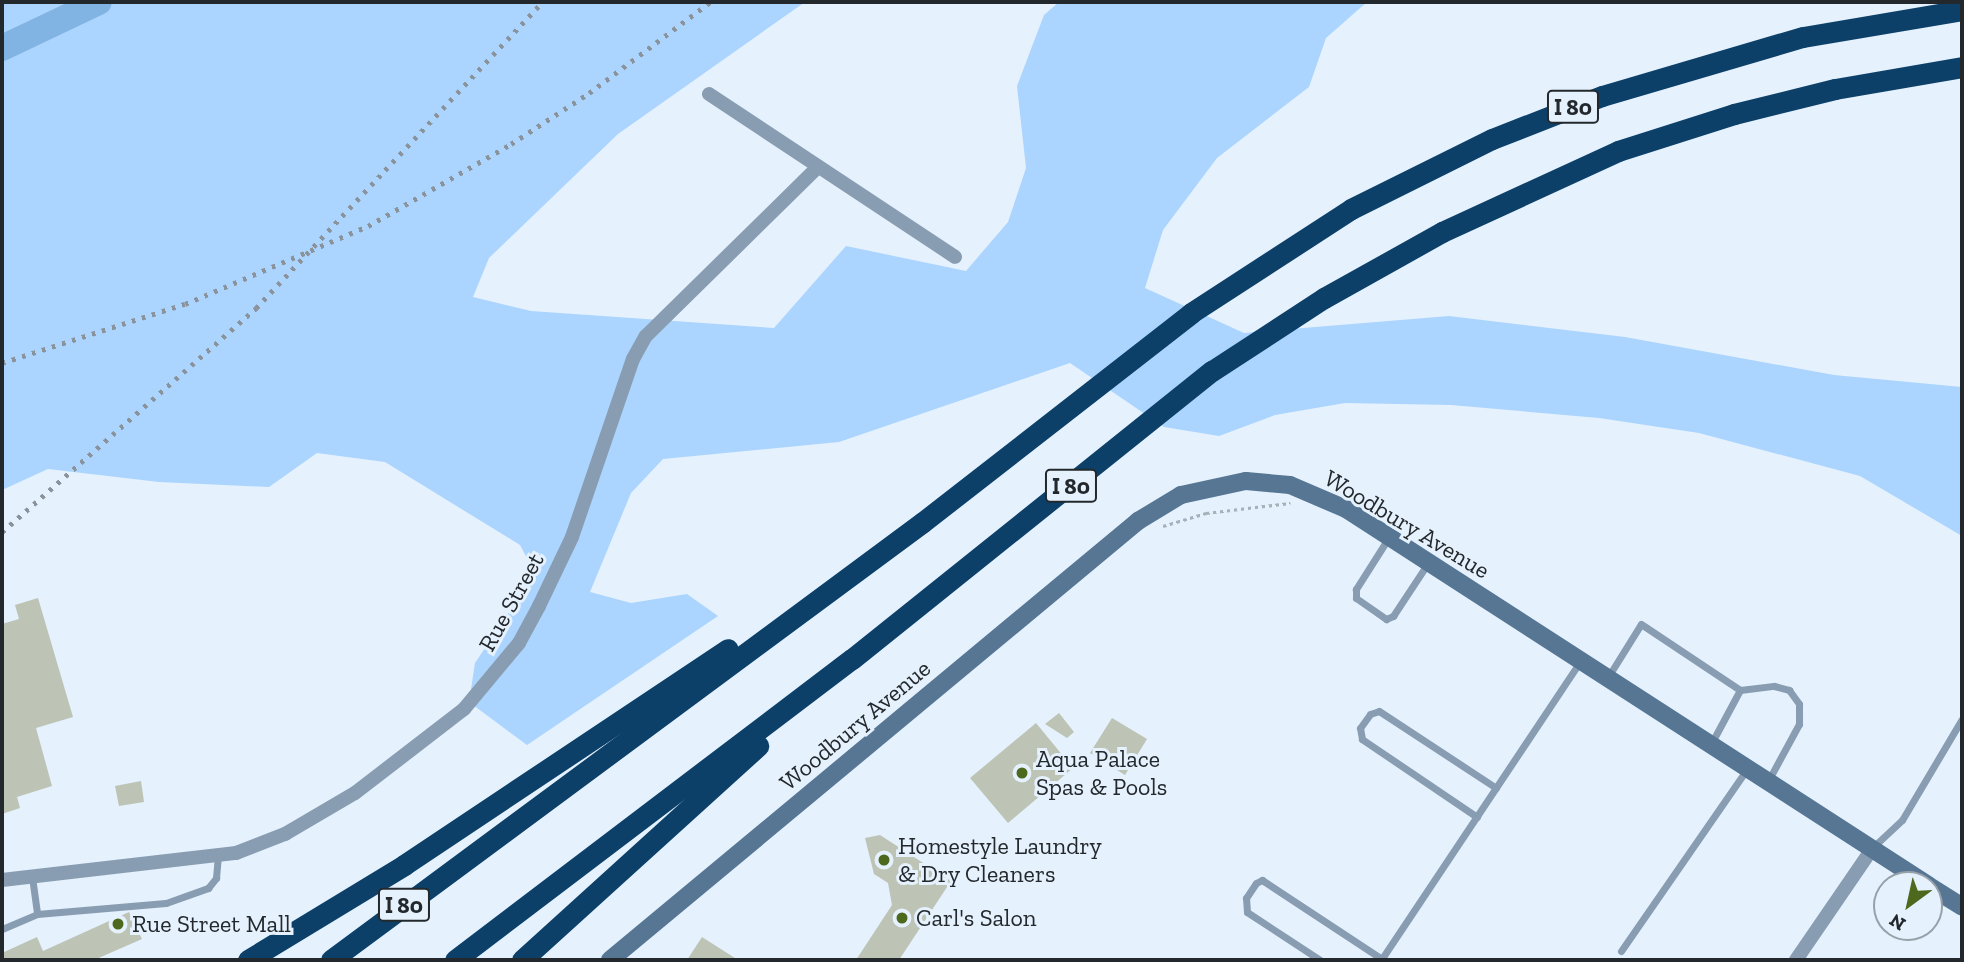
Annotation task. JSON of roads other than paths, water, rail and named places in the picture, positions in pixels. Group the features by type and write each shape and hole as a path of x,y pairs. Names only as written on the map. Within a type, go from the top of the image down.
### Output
{"highway":[{"name":"I 80","path":"331,960 923,522 1191,313 1374,197 1492,139 1615,92 1803,37 1962,10"},
{"name":"I 80","path":"455,960 852,659 1212,371 1324,299 1442,232 1618,151 1721,118 1835,89 1962,67"},
{"path":"248,960 404,865 923,522"},
{"path":"522,960 852,659"}],"main road":[{"name":"Woodbury Avenue","path":"610,960 1121,534 1166,502 1210,486 1268,482 1317,494 1389,537 1906,871"},
{"name":"Woodbury Avenue","path":"1943,895 1962,908"}],"street":[{"path":"709,94 955,257"},
{"name":"Rue Street","path":"2,880 218,855 285,834 355,793 435,734 494,677 519,643 572,537 633,359 646,336 818,167"},
{"path":"1796,960 1872,849"}],"lane":[{"path":"1389,537 1356,589 1356,598 1386,619 1393,616 1429,562"},
{"path":"1607,679 1641,624 1740,690 1782,687 1800,704 1799,724 1768,782"},
{"path":"1320,960 1247,912 1246,898 1256,883 1262,880 1382,960 1580,661"},
{"path":"1710,745 1740,690"},
{"path":"1476,817 1362,739 1360,729 1370,714 1379,711 1496,788"},
{"path":"1872,849 1902,820 1962,719"},
{"path":"1621,951 1747,768"},
{"path":"2,929 37,914 166,903 196,895 216,878 218,855"},
{"path":"32,876 37,914"}],"waterway":[{"path":"2,48 99,2"}],"railway":[{"path":"2,532 256,308 542,2"},
{"path":"2,363 185,304 368,226 511,144 589,93 710,2"}],"place":[{"name":"Aqua Palace Spas & Pools","path":"1022,773"},
{"name":"Homestyle Laundry & Dry Cleaners","path":"884,860"},
{"name":"Carl's Salon","path":"902,918"},
{"name":"Rue Street Mall","path":"118,924"}]}
